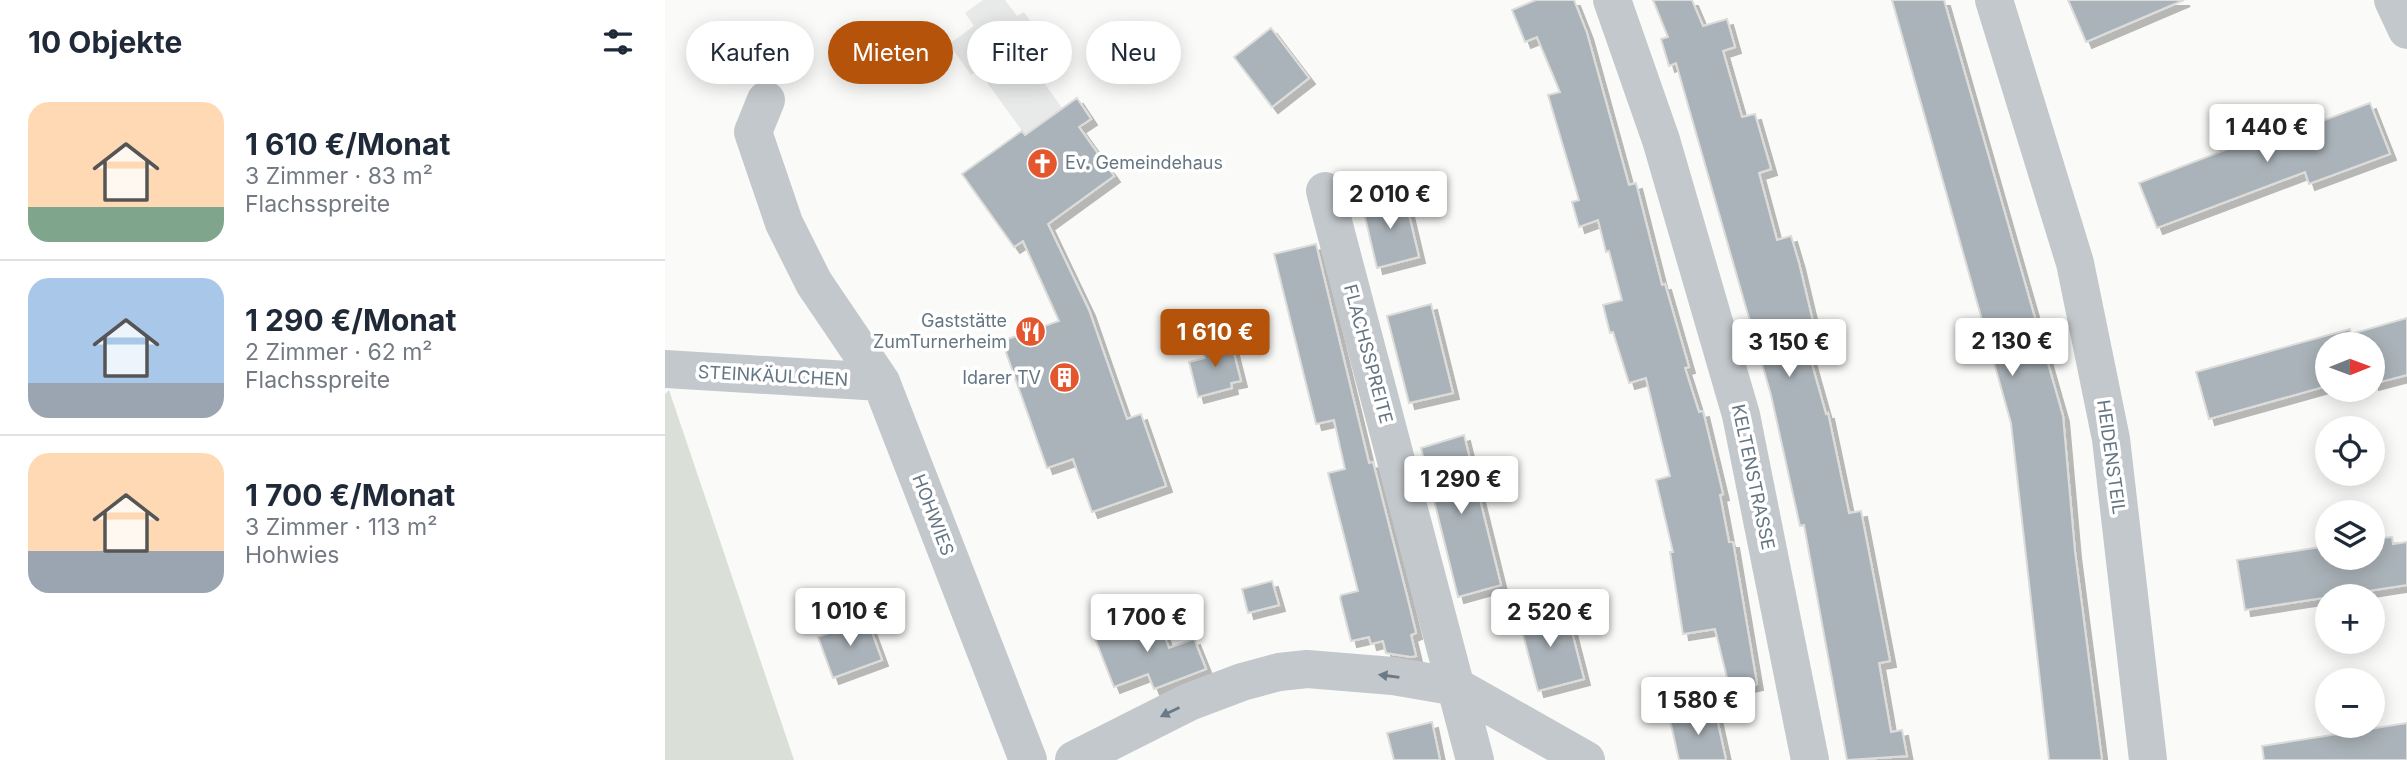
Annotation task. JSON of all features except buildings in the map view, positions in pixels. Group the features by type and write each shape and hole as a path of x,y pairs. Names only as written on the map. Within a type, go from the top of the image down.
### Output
{"street":[{"name":"KELTENSTRASSE","path":"1612,0 1661,140 1741,415 1810,760"},
{"name":"HEIDENSTEIL","path":"1994,0 2075,263 2111,439 2148,760"},
{"path":"2392,0 2407,30"},
{"name":"HOHWIES","path":"766,100 753,132 784,223 814,283 881,382 1028,760"},
{"name":"FLACHSSPREITE","path":"1325,191 1475,760"},
{"name":"STEINKÄULCHEN","path":"665,369 881,382"},
{"path":"1074,760 1189,702 1279,672 1341,670 1457,687 1586,760"}],"shaded area":[{"path":"983,0 1005,0 1017,16 1024,12 1030,21 971,21 965,13"},
{"path":"967,31 967,69 953,50 953,41"},
{"path":"988,84 1045,84 1062,108 1025,135"},
{"path":"669,390 794,760 665,760 665,394"}],"place":[{"name":"Ev. Gemeindehaus","path":"1042,163"},
{"name":"Gaststätte ZumTurnerheim","path":"1030,331"},
{"name":"Idarer TV","path":"1064,378"}]}
